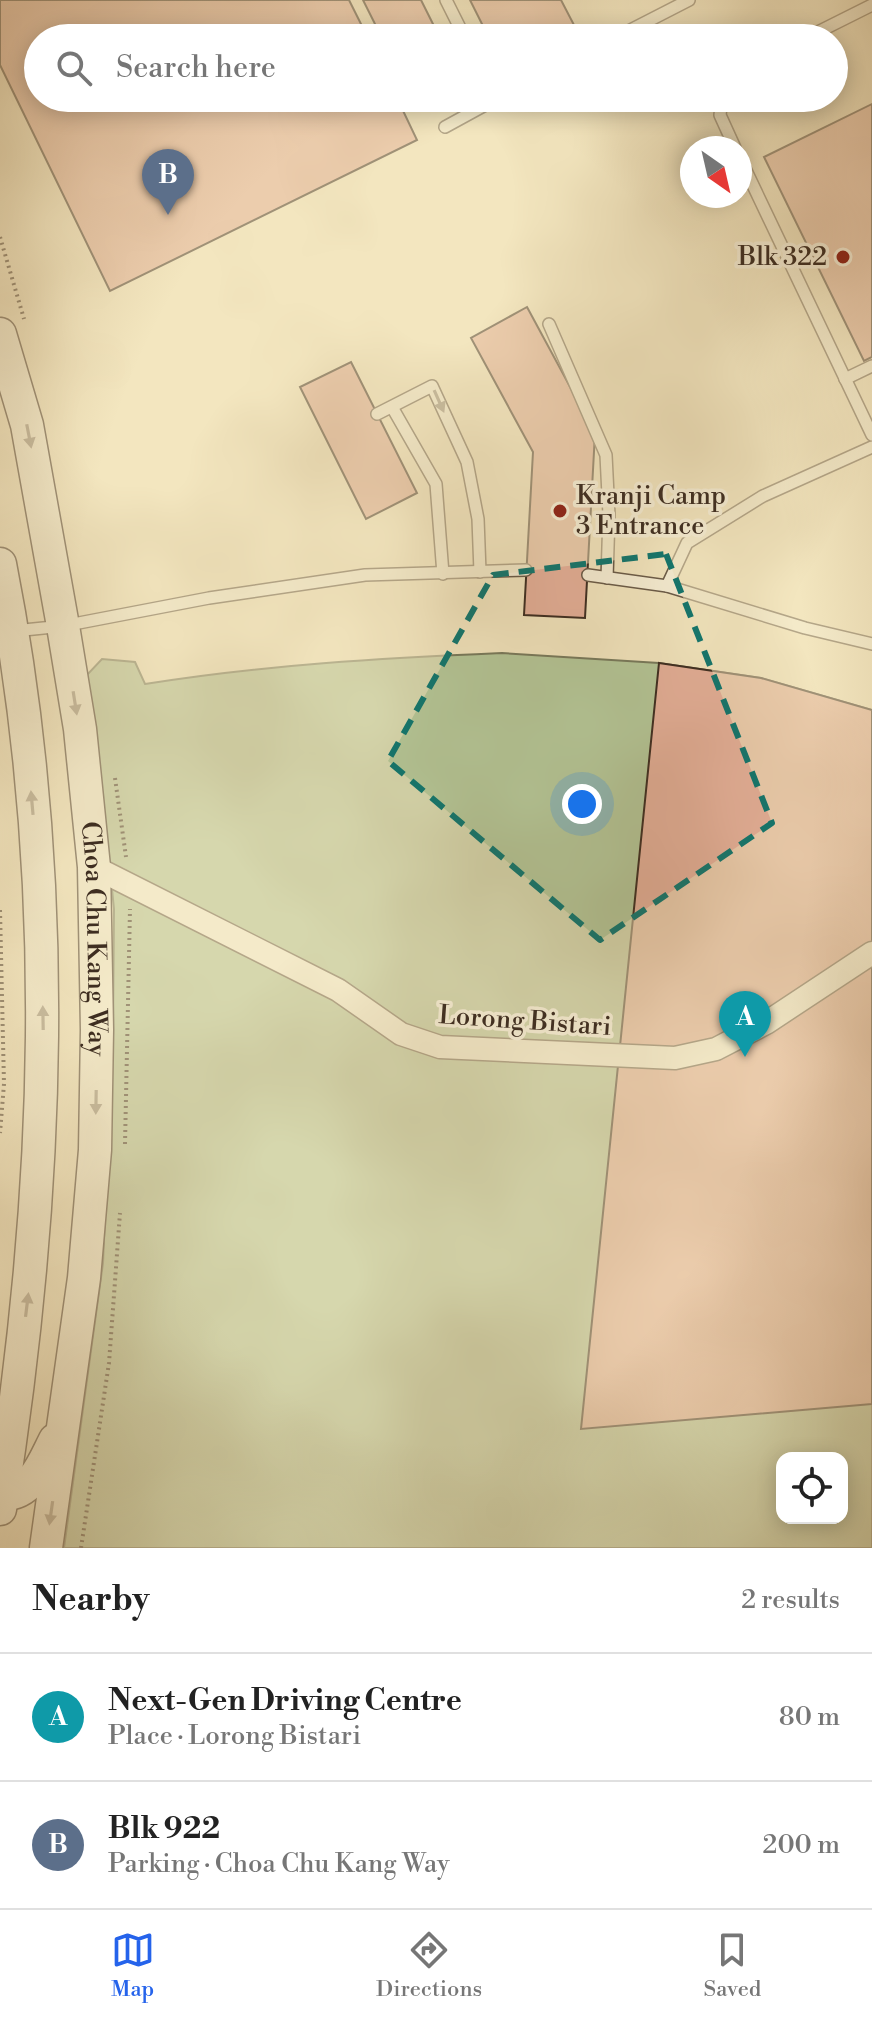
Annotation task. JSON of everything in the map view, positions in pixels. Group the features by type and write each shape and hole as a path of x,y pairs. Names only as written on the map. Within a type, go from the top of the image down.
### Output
{"main road":[{"name":"Choa Chu Kang Way","path":"0,334 27,425 63,626 80,729 94,867 97,1030 95,1150 84,1278 46,1548"},
{"name":"Choa Chu Kang Way","path":"0,564 13,632 29,758 39,880 44,1047 40,1161 31,1278 1,1502"},
{"path":"1,1502 36,1477 65,1423"}],"street":[{"name":"Lorong Bistari","path":"94,867 338,990 401,1034 440,1047 675,1058 689,1055 716,1049 766,1023 872,953"}],"lane":[{"path":"446,0 458,24"},
{"path":"642,24 689,0"},
{"path":"834,24 872,5"},
{"path":"445,127 471,112"},
{"path":"720,112 730,136"},
{"path":"752,183 872,435"},
{"path":"549,324 606,455 609,515 607,578"},
{"path":"845,379 872,366"},
{"path":"377,414 432,386 467,462 478,519 480,572"},
{"path":"392,407 436,484 443,574"},
{"path":"667,586 687,543 763,496 872,447"},
{"path":"13,632 365,575 526,570"},
{"path":"588,575 667,586 805,628 872,644"}],"path":[{"path":"0,910 4,1084 0,1133"}],"highlighted area":[{"path":"666,554 772,823 600,940 388,761 493,575"}],"green space":[{"path":"502,653 659,663 761,678 872,710 872,1548 64,1548 103,1263 113,1033 114,909 97,741 85,677 102,659 135,662 145,684 279,667"}],"building":[{"path":"0,0 349,0 361,24 24,24 24,112 404,112 417,140 110,291 0,65"},
{"path":"363,0 421,0 433,24 375,24"},
{"path":"470,0 561,0 573,24 482,24"},
{"name":"Blk 322","path":"872,104 872,357 864,361 764,157"},
{"name":"Kranji Camp 3 Entrance","path":"527,307 595,433 585,618 524,615 533,452 471,338"},
{"path":"351,362 417,493 366,519 300,387"},
{"path":"659,663 761,678 872,710 872,1404 581,1429"}],"place":[{"name":"Blk 922","path":"168,215"},
{"name":"Blk 322","path":"843,257"},
{"name":"Kranji Camp 3 Entrance","path":"560,511"},
{"name":"Next-Gen Driving Centre","path":"745,1057"}]}
